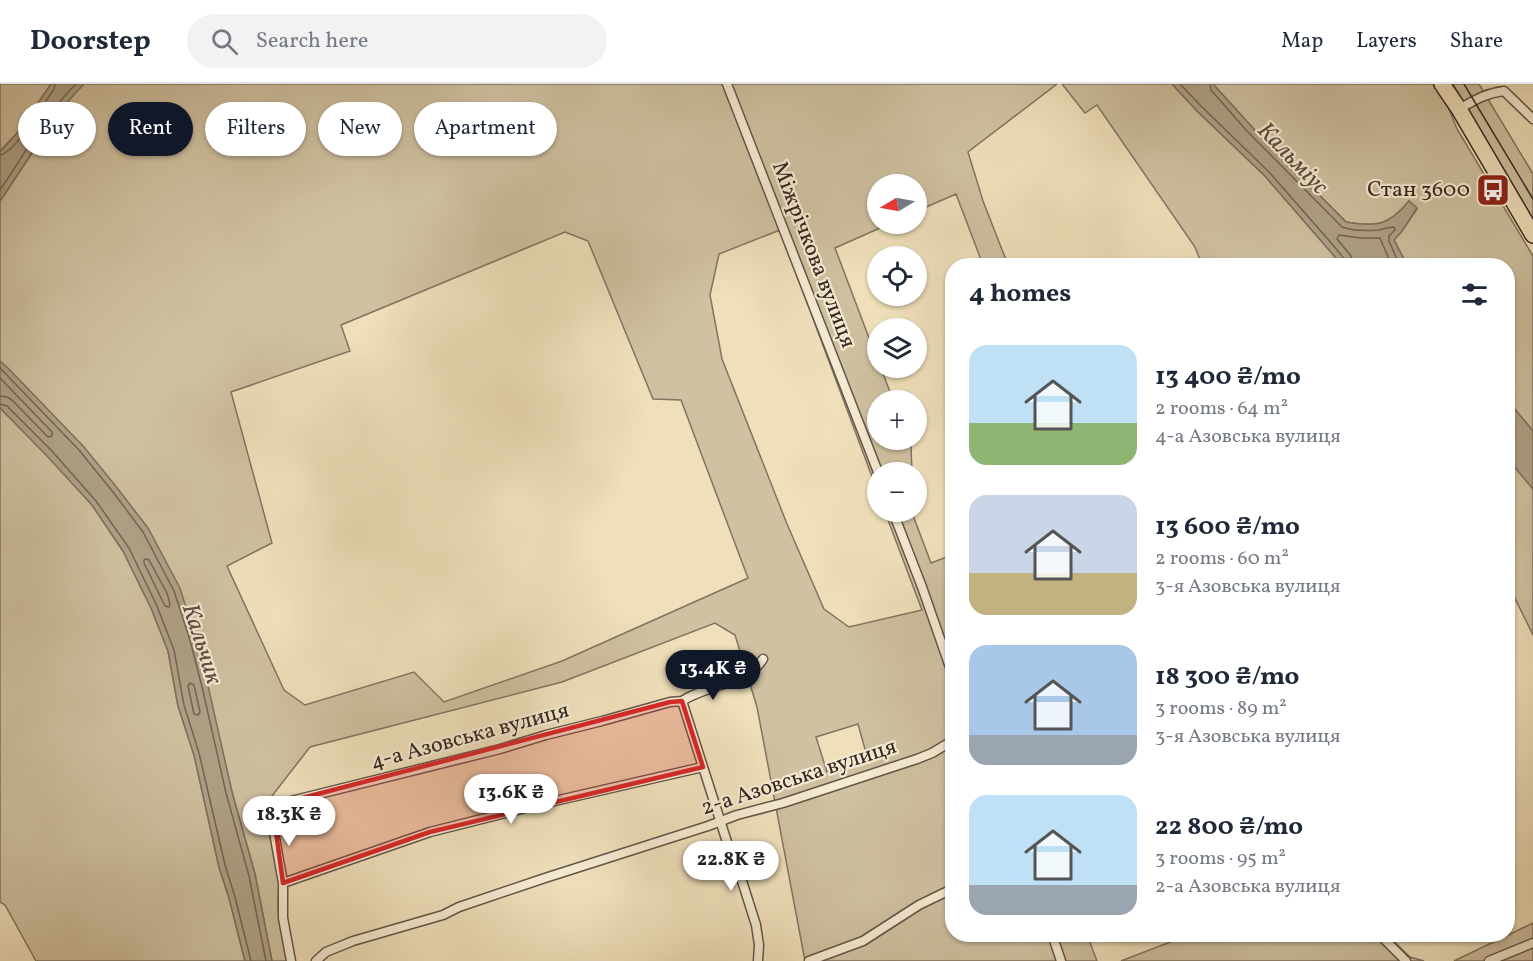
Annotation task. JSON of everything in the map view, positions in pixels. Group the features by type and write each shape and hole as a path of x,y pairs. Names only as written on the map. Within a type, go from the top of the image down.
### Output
{"highway":[{"path":"1442,84 1533,235"}],"street":[{"name":"Міжрічкова вулиця","path":"728,84 874,462"},
{"path":"1459,109 1483,96 1504,91 1533,119"},
{"path":"897,522 945,653"},
{"name":"4-а Азовська вулиця","path":"283,883 271,814 276,806 500,750 546,735 670,702 682,701 696,693 746,674 758,666 764,658"},
{"path":"682,701 756,925 759,945 758,961"},
{"name":"2-а Азовська вулиця","path":"316,961 326,952 353,941 443,915 459,907 545,878 917,759 945,745"},
{"path":"291,961 283,918 283,883 430,832 703,767"},
{"path":"809,961 862,941 919,905 945,892"},
{"path":"1055,942 1061,961"},
{"path":"1387,942 1406,961"},
{"path":"1489,961 1533,943"}],"highlighted area":[{"path":"682,701 685,707 703,767 430,832 283,883 273,810 283,803 670,702"}],"shaded area":[{"path":"0,84 51,84 39,102 18,102 18,132 0,151"},
{"path":"84,84 1057,84 968,152 983,201 1005,258 980,258 956,194 927,207 927,174 867,174 867,234 835,248 867,333 867,378 885,378 889,390 867,390 867,450 911,450 912,462 867,463 780,230 719,254 710,295 722,359 787,524 824,609 849,627 922,610 889,522 916,522 931,563 945,558 945,942 1090,942 1097,961 805,961 757,707 735,635 715,623 562,682 310,747 265,805 279,881 278,907 287,961 272,961 255,874 232,792 196,639 0,361 0,201 30,156 96,156 96,102 68,102","holes":["565,232 588,241 653,399 681,400 748,578 562,661 444,702 414,672 305,705 284,690 227,566 272,543 231,392 350,351 341,325","858,724 868,760 827,772 816,737"]},
{"path":"1062,84 1172,84 1265,176 1336,258 1199,258 1195,247 1097,105 1085,113"},
{"path":"1213,84 1433,84 1449,109 1457,129 1533,256 1533,431 1515,409 1515,258 1403,258 1394,240 1417,209 1409,201 1397,215 1386,222 1366,224 1346,222"},
{"path":"1453,84 1479,84 1533,174 1533,221"},
{"path":"0,408 92,505 123,551 151,608 168,651 178,706 194,755 219,867 245,961 36,961 5,905 0,902"},
{"path":"1515,467 1533,489 1533,635 1515,598"},
{"path":"1533,923 1533,961 1454,961 1494,942 1515,942 1515,932"},
{"path":"1170,942 1394,942 1410,957 1424,961 1121,961"}],"water":[{"path":"51,84 84,84 68,102 39,102"},
{"path":"1172,84 1213,84 1346,222 1381,223 1395,216 1409,201 1417,208 1394,240 1403,258 1336,258 1265,176"},
{"path":"18,132 18,156 30,156 0,201 0,152"},
{"path":"0,361 84,447 118,489 148,528 180,588 196,639 232,792 255,874 272,961 245,961 219,867 194,755 178,706 168,651 151,608 123,551 92,505 0,408"},
{"path":"1515,409 1533,431 1533,489 1515,467"}],"tram line":[{"path":"1464,84 1533,199"}],"place":[{"name":"Стан 3600","path":"1493,190"}],"water label":[{"name":"Кальміус","path":"1292,159"},
{"name":"Кальчик","path":"201,644"}]}
